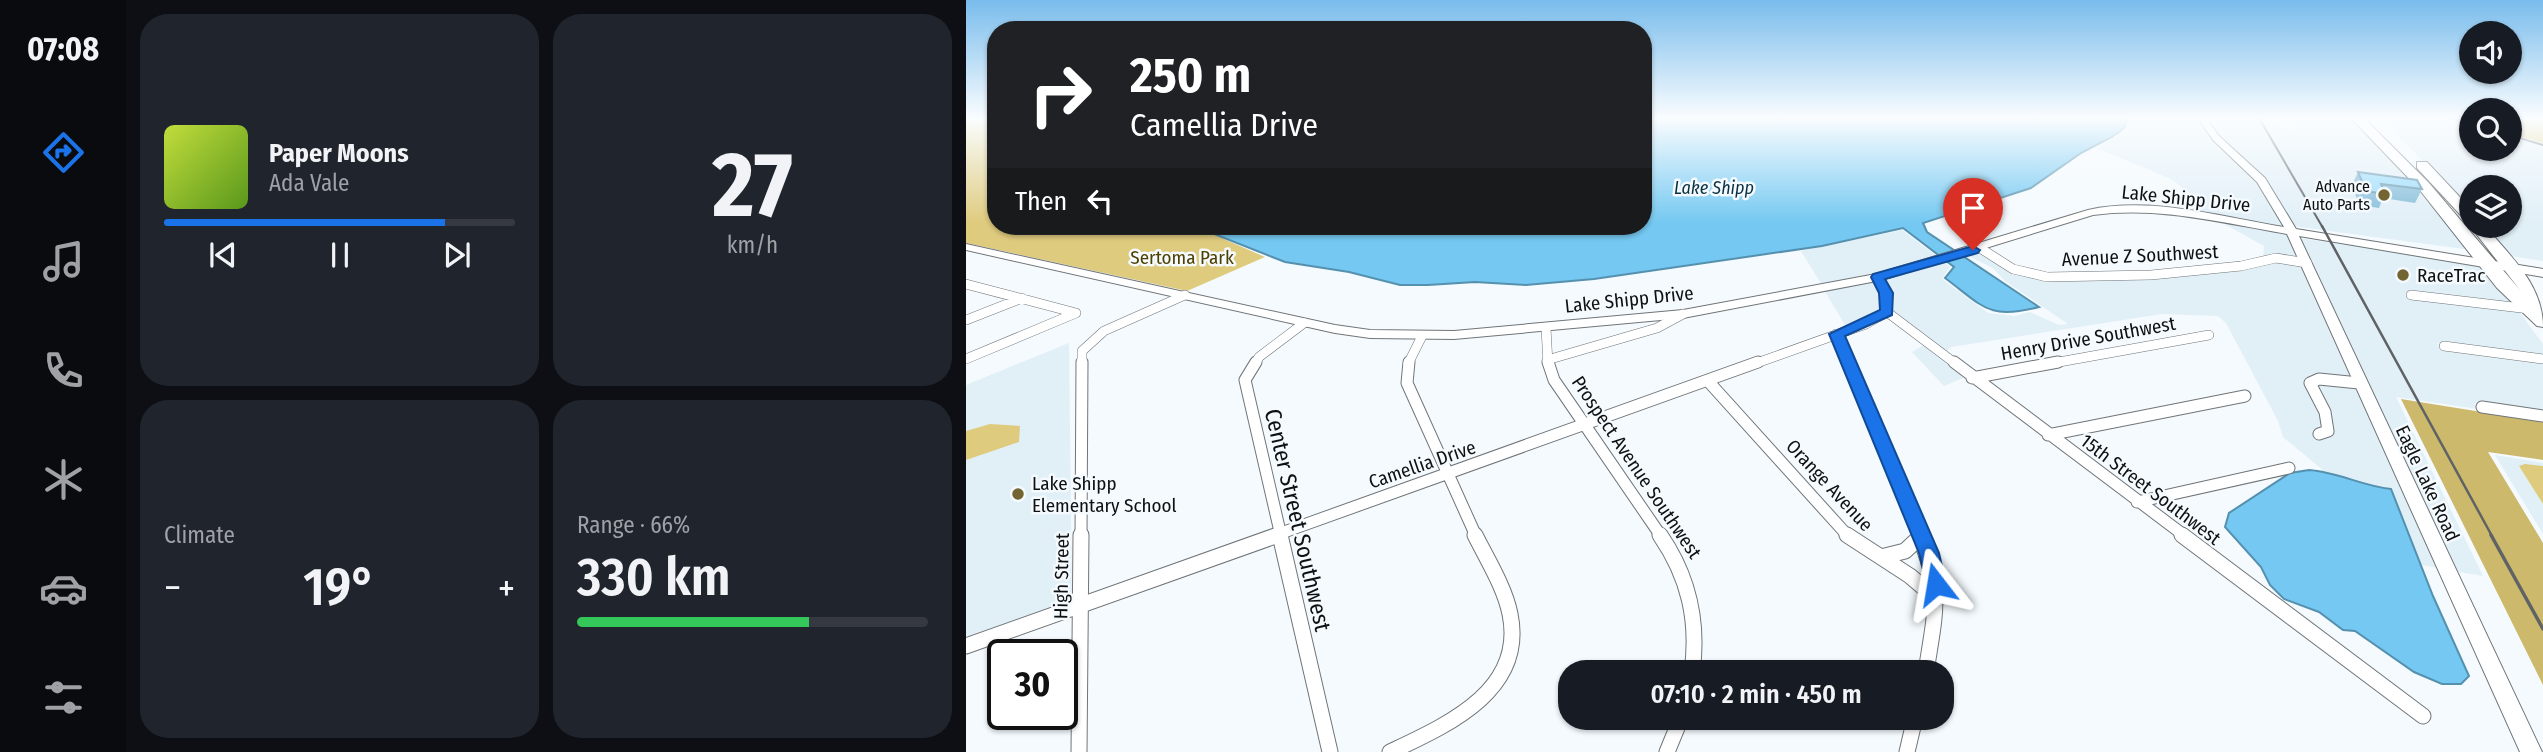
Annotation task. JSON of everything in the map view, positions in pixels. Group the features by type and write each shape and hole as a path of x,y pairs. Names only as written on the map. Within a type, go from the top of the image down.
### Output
{"highway":[{"path":"2392,153 2424,186 2503,285 2538,315"},
{"path":"2406,153 2459,207"},
{"path":"2487,238 2527,287 2538,315"}],"street":[{"name":"Eagle Lake Road","path":"2232,153 2260,180 2291,230 2530,752"},
{"name":"Lake Shipp Drive","path":"966,247 1304,323 1361,332 1422,336 1546,328 1683,314 1878,277 1935,262 2092,212 2120,208 2164,211 2509,264"},
{"name":"Avenue Z Southwest","path":"1977,249 2019,271 2048,277 2144,276 2241,267 2276,258 2307,263"},
{"path":"2509,264 2543,265"},
{"path":"2509,264 2543,273"},
{"path":"1878,277 1886,293 1887,312"},
{"path":"966,285 1076,313 966,359"},
{"path":"2412,295 2538,315"},
{"name":"High Street","path":"1079,752 1082,351 1104,331 1185,296"},
{"path":"966,320 1022,298"},
{"name":"Camellia Drive","path":"966,646 1708,381 1836,334 1887,312"},
{"name":"15th Street Southwest","path":"1887,312 2423,716"},
{"path":"1547,360 1657,328 1683,314"},
{"name":"Center Street Southwest","path":"1304,323 1259,357 1245,380 1330,752"},
{"name":"Prospect Avenue Southwest","path":"1546,328 1547,360 1553,380 1669,548 1683,573 1695,629 1693,660"},
{"path":"1836,334 1933,569 1937,599 1928,660"},
{"name":"Henry Drive Southwest","path":"1972,378 2209,335"},
{"path":"1390,752 1458,719 1477,705 1500,678 1513,647 1510,611 1407,383 1408,365 1422,336"},
{"path":"2444,346 2543,359"},
{"path":"2319,434 2328,431 2327,422 2310,383 2319,379 2359,383"},
{"name":"Orange Avenue","path":"1708,381 1849,537 1910,576 1937,599"},
{"path":"2048,435 2245,396"},
{"path":"2482,407 2543,416"},
{"path":"2137,502 2289,468"},
{"path":"1881,557 1905,551 1921,537"},
{"path":"1667,752 1676,730"},
{"path":"1907,752 1912,730"}],"shaded area":[{"path":"2109,153 2229,153 2257,180 2285,228 2208,216 2185,203 2192,195 2173,180"},
{"path":"2236,153 2386,153 2402,168 2472,250 2292,226 2276,198"},
{"path":"2415,153 2459,153 2459,161 2522,161 2522,153 2543,153 2543,261 2510,256 2494,238 2522,238 2522,175 2459,175 2459,199"},
{"path":"2219,221 2287,232 2301,260 2263,259 2264,246"},
{"path":"1902,230 1939,258 1898,270 1822,285 1801,251"},
{"path":"2299,238 2484,265 2515,305 2405,293 2409,297 2518,310 2543,344 2543,356 2437,343 2441,348 2543,361 2543,413 2474,403 2478,409 2396,397 2483,576 2453,571"},
{"path":"1980,251 1997,262 2073,280 2275,261 2303,265 2352,379 2310,377 2305,380 2321,420 2320,430 2312,431 2317,437 2331,437 2334,433 2331,413 2317,384 2355,385 2438,568 2421,565 2391,489 2371,487 2324,471 2283,437 2278,421 2226,323 2218,316 2162,314 1951,347 1945,353 1892,311 1892,297 1883,279 1944,262 1950,267 1942,279 1988,313 2014,316 2030,312 2059,325 2068,324 2005,281 1993,268 1966,255"},
{"path":"1875,280 1883,297 1883,310 1845,325 1824,290"},
{"name":"Lake Shipp Elementary School","path":"1069,343 1072,602 966,641 966,385"},
{"path":"1924,345 1965,377 1944,386 1912,352"},
{"path":"2401,399 2543,422 2543,460 2488,452 2543,543 2543,685"},
{"path":"2495,455 2543,463 2543,466 2519,466 2543,504 2543,534"}],"green space":[{"name":"Sertoma Park","path":"966,153 987,153 987,235 1215,235 1265,257 1187,291 966,243"},
{"path":"990,424 1020,426 1019,442 966,460 966,431"},
{"path":"2519,466 2543,466 2543,504"}],"water":[{"name":"Lake Shipp","path":"1652,153 2081,153 2031,188 1923,223 1927,232 2039,307 2022,311 1997,311 1978,303 1945,278 1954,267 1903,228 1822,246 1594,279 1526,285 1475,282 1400,285 1349,272 1285,262 1217,235 1652,235"},
{"path":"2309,470 2391,489 2433,596 2469,676 2461,684 2442,684 2414,672 2355,631 2343,630 2319,612 2284,599 2270,585 2261,567 2225,527 2229,513 2290,473"}],"building":[{"path":"2358,172 2417,180 2422,189 2381,184 2385,194 2366,191"}],"railway":[{"path":"2279,153 2323,228"},
{"path":"2322,226 2492,536"},
{"path":"2491,535 2543,629"}],"place":[{"name":"Advance Auto Parts","path":"2384,195"},
{"name":"RaceTrac","path":"2403,275"},
{"name":"Lake Shipp Elementary School","path":"1018,494"}],"route":[{"path":"1936,584 1929,553 1836,334 1866,324 1887,312 1886,293 1878,277 1973,250"}]}
